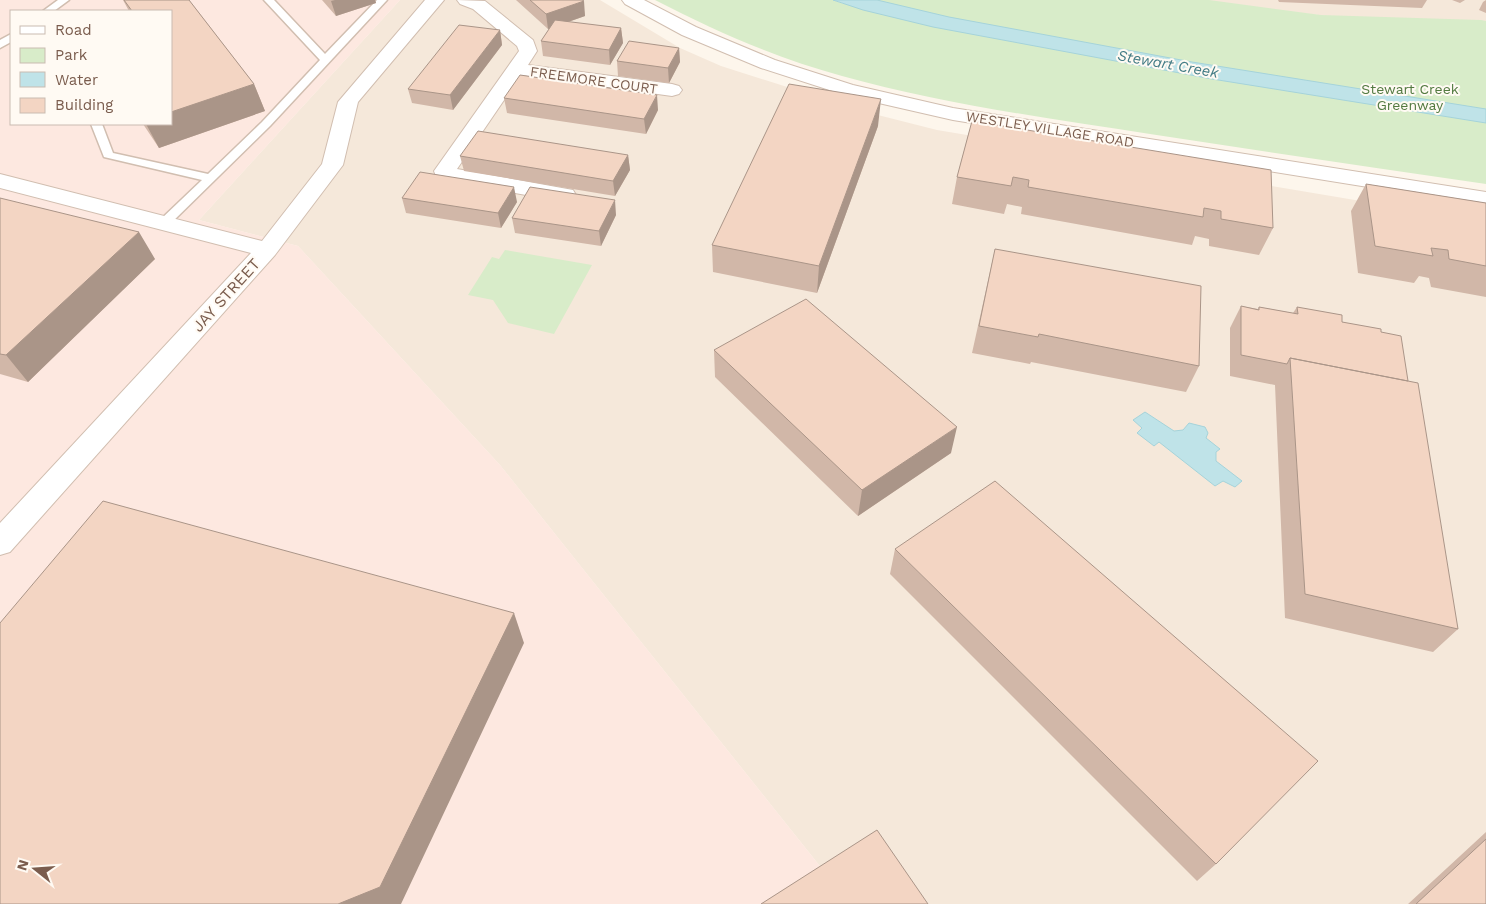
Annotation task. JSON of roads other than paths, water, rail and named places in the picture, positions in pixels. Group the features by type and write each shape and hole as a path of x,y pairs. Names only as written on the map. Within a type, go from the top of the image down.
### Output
{"street":[{"path":"267,250 332,165 345,112 352,97 435,0"},
{"path":"466,0 479,5 526,44 528,51 445,171 445,174 584,198"},
{"name":"WESTLEY VILLAGE ROAD","path":"631,0 689,31 768,64 867,94 953,114 1486,199"},
{"name":"FREEMORE COURT","path":"517,69 672,90"},
{"name":"JAY STREET","path":"0,182 267,250 0,543"}],"lane":[{"path":"49,10 64,0"},
{"path":"269,0 326,61"},
{"path":"164,223 326,61 382,0"},
{"path":"97,125 108,155 211,178"}],"water":[{"name":"Stewart Creek","path":"833,0 877,0 949,17 1192,62 1486,109 1486,123 1212,79 933,27 863,10"},
{"path":"1145,412 1174,431 1183,430 1189,423 1205,427 1208,433 1206,438 1220,449 1216,452 1216,461 1242,481 1235,487 1223,481 1215,486 1159,442 1154,446 1137,433 1142,428 1133,420"}],"park label":[{"name":"Stewart Creek Greenway","path":"1410,98"}]}
